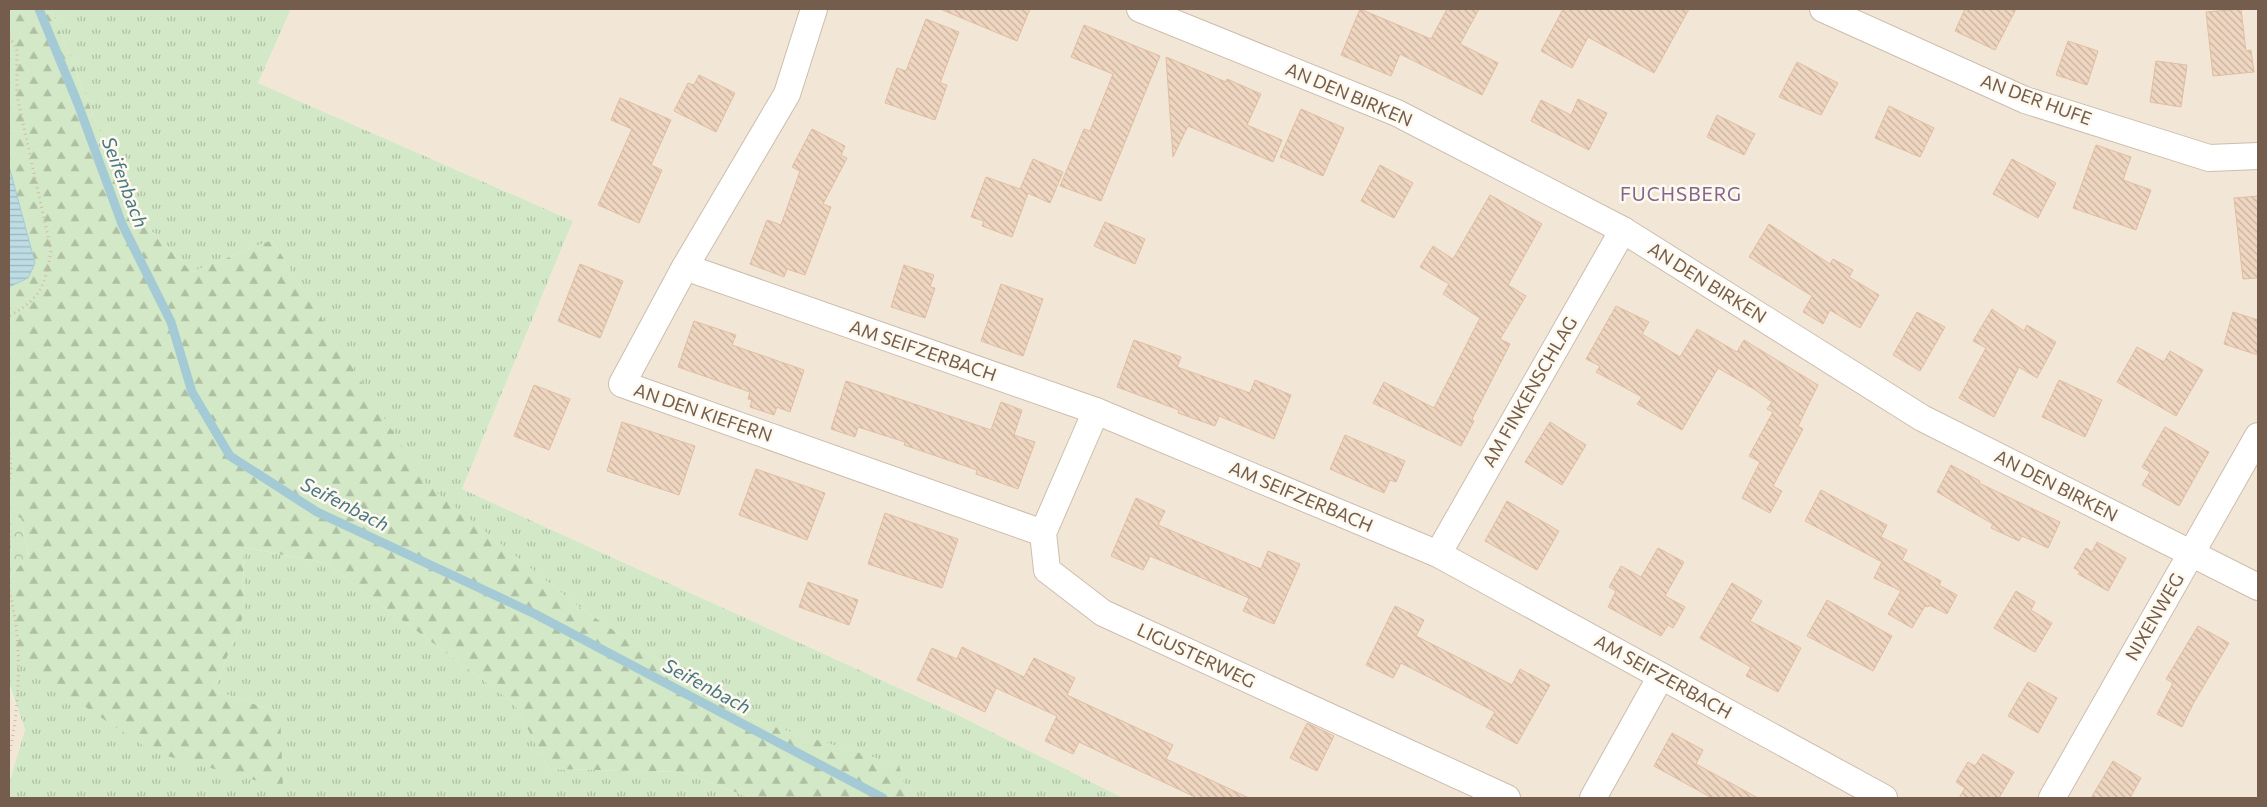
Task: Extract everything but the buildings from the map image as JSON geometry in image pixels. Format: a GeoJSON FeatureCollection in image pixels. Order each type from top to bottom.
{"type":"FeatureCollection","features":[{"type":"Feature","properties":{"kind":"street","name":"AN DEN KIEFERN"},"geometry":{"type":"LineString","coordinates":[[814,9],[787,94],[685,267],[622,384],[1043,533]]}},
{"type":"Feature","properties":{"kind":"street","name":"AN DEN BIRKEN"},"geometry":{"type":"LineString","coordinates":[[1140,9],[1397,113],[1623,230],[1922,418],[2258,588]]}},
{"type":"Feature","properties":{"kind":"street","name":"AN DER HUFE"},"geometry":{"type":"LineString","coordinates":[[1823,9],[2025,100],[2209,158],[2258,156]]}},
{"type":"Feature","properties":{"kind":"street","name":"AM FINKENSCHLAG"},"geometry":{"type":"LineString","coordinates":[[1438,554],[1623,230]]}},
{"type":"Feature","properties":{"kind":"street","name":"AM SEIFZERBACH"},"geometry":{"type":"LineString","coordinates":[[685,267],[1096,412],[1438,554],[1884,798]]}},
{"type":"Feature","properties":{"kind":"street"},"geometry":{"type":"LineString","coordinates":[[1043,533],[1096,412]]}},
{"type":"Feature","properties":{"kind":"street","name":"NIXENWEG"},"geometry":{"type":"LineString","coordinates":[[2052,798],[2258,436]]}},
{"type":"Feature","properties":{"kind":"street","name":"LIGUSTERWEG"},"geometry":{"type":"LineString","coordinates":[[1043,533],[1048,570],[1103,614],[1507,798]]}},
{"type":"Feature","properties":{"kind":"street"},"geometry":{"type":"LineString","coordinates":[[1594,798],[1661,676]]}},
{"type":"Feature","properties":{"kind":"path"},"geometry":{"type":"LineString","coordinates":[[9,37],[17,49],[17,96],[50,250],[47,274],[38,295],[22,309],[9,316]]}},
{"type":"Feature","properties":{"kind":"path"},"geometry":{"type":"LineString","coordinates":[[9,448],[11,467],[9,483]]}},
{"type":"Feature","properties":{"kind":"path"},"geometry":{"type":"LineString","coordinates":[[9,531],[9,548]]}},
{"type":"Feature","properties":{"kind":"path"},"geometry":{"type":"LineString","coordinates":[[9,591],[14,609],[19,684],[9,755]]}},
{"type":"Feature","properties":{"kind":"shaded area"},"geometry":{"type":"Polygon","coordinates":[[[291,9],[2258,9],[2258,798],[1123,798],[958,715],[462,489],[573,221],[258,83],[291,9]]]}},
{"type":"Feature","properties":{"kind":"shaded area"},"geometry":{"type":"Polygon","coordinates":[[[9,685],[25,730],[9,783],[9,685]]]}},
{"type":"Feature","properties":{"kind":"green space"},"geometry":{"type":"Polygon","coordinates":[[[9,9],[51,9],[131,210],[192,272],[272,240],[425,483],[579,607],[742,717],[899,765],[908,798],[751,798],[682,772],[549,769],[514,703],[325,563],[243,547],[244,614],[214,690],[280,713],[283,788],[153,752],[9,656],[9,578],[28,556],[21,518],[9,516],[9,287],[28,278],[35,263],[9,166],[9,9]]]}},
{"type":"Feature","properties":{"kind":"green space"},"geometry":{"type":"Polygon","coordinates":[[[51,9],[291,9],[258,83],[573,221],[462,489],[958,715],[1123,798],[908,798],[898,765],[742,717],[579,607],[424,483],[272,240],[192,272],[131,210],[51,9]]]}},
{"type":"Feature","properties":{"kind":"green space"},"geometry":{"type":"Polygon","coordinates":[[[9,516],[21,518],[28,556],[9,578],[9,516]]]}},
{"type":"Feature","properties":{"kind":"green space"},"geometry":{"type":"Polygon","coordinates":[[[243,547],[325,563],[514,703],[549,769],[682,772],[751,798],[9,798],[9,783],[25,730],[9,683],[9,656],[27,667],[280,713],[214,690],[244,614],[243,547]]]}},
{"type":"Feature","properties":{"kind":"water"},"geometry":{"type":"Polygon","coordinates":[[[9,166],[35,263],[28,278],[9,287],[9,166]]]}},
{"type":"Feature","properties":{"kind":"waterway","name":"Seifenbach"},"geometry":{"type":"LineString","coordinates":[[39,9],[78,104],[122,224],[171,322],[192,392],[230,456],[317,512],[535,614],[883,798]]}},
{"type":"Feature","properties":{"kind":"district","name":"FUCHSBERG"},"geometry":{"type":"Point","coordinates":[1681,194]}}]}
